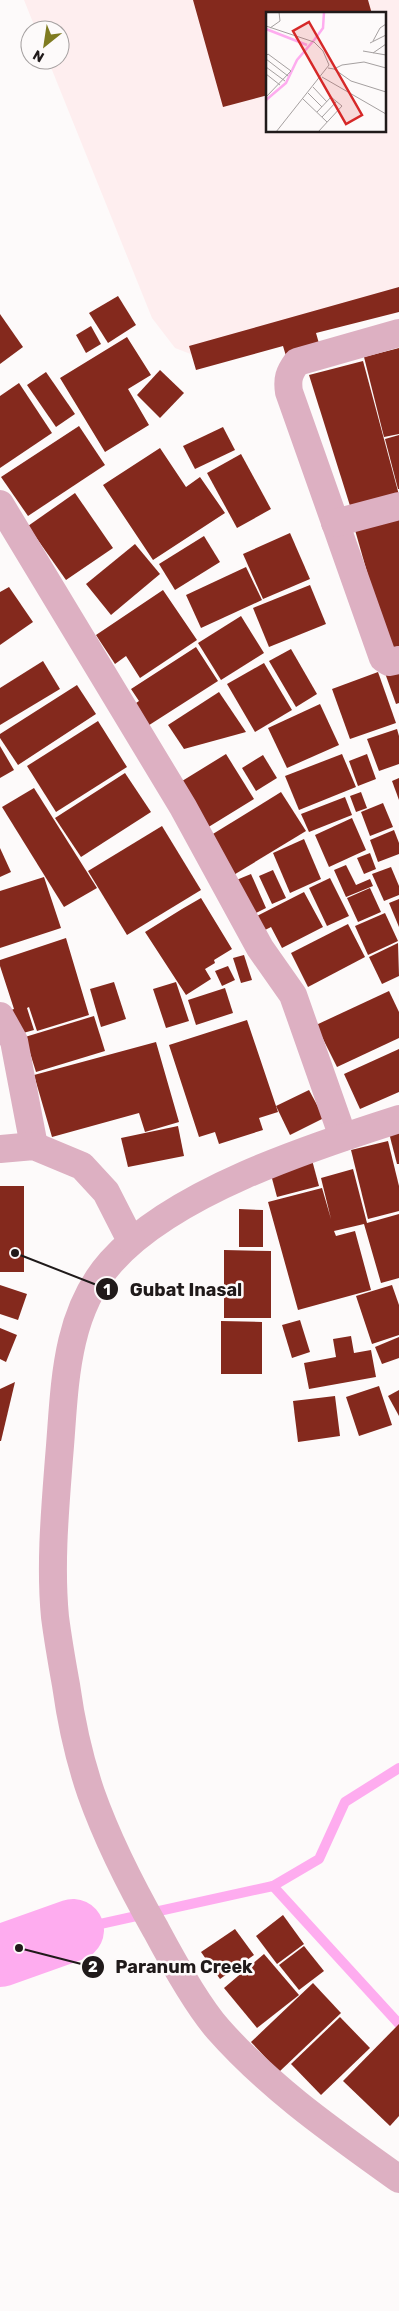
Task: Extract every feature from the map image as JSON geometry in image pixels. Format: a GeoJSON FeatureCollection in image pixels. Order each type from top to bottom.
{"type":"FeatureCollection","features":[{"type":"Feature","properties":{"kind":"street"},"geometry":{"type":"LineString","coordinates":[[399,333],[307,358],[297,362],[288,375],[289,392],[383,658],[389,662],[399,660]]}},
{"type":"Feature","properties":{"kind":"street"},"geometry":{"type":"LineString","coordinates":[[0,504],[17,529],[183,807],[260,948],[292,996],[343,1137]]}},
{"type":"Feature","properties":{"kind":"street"},"geometry":{"type":"LineString","coordinates":[[335,523],[399,506]]}},
{"type":"Feature","properties":{"kind":"street"},"geometry":{"type":"LineString","coordinates":[[0,1016],[14,1041],[34,1146]]}},
{"type":"Feature","properties":{"kind":"street"},"geometry":{"type":"LineString","coordinates":[[399,1120],[343,1137],[260,1169],[187,1203],[132,1241],[109,1263],[90,1292],[73,1332],[68,1362],[56,1493],[54,1563],[55,1614],[72,1722],[90,1791],[125,1875],[171,1957],[215,2026],[251,2064],[306,2113],[399,2179]]}},
{"type":"Feature","properties":{"kind":"street"},"geometry":{"type":"LineString","coordinates":[[0,1149],[34,1146],[82,1166],[106,1192],[132,1241]]}},
{"type":"Feature","properties":{"kind":"shaded area"},"geometry":{"type":"Polygon","coordinates":[[[24,0],[399,0],[399,301],[201,358],[175,348],[152,318],[52,70],[70,70],[70,20],[32,20],[24,0]]]}},
{"type":"Feature","properties":{"kind":"building"},"geometry":{"type":"Polygon","coordinates":[[[193,0],[368,0],[371,12],[266,12],[266,96],[223,107],[193,0]]]}},
{"type":"Feature","properties":{"kind":"building"},"geometry":{"type":"Polygon","coordinates":[[[399,287],[399,312],[316,333],[320,347],[286,356],[283,346],[196,370],[189,346],[399,287]]]}},
{"type":"Feature","properties":{"kind":"building"},"geometry":{"type":"Polygon","coordinates":[[[118,296],[136,325],[108,343],[89,313],[118,296]]]}},
{"type":"Feature","properties":{"kind":"building"},"geometry":{"type":"Polygon","coordinates":[[[0,314],[23,347],[0,364],[0,314]]]}},
{"type":"Feature","properties":{"kind":"building"},"geometry":{"type":"Polygon","coordinates":[[[91,326],[101,344],[86,353],[76,335],[91,326]]]}},
{"type":"Feature","properties":{"kind":"building"},"geometry":{"type":"Polygon","coordinates":[[[127,337],[151,375],[128,389],[149,425],[105,452],[60,378],[127,337]]]}},
{"type":"Feature","properties":{"kind":"building"},"geometry":{"type":"Polygon","coordinates":[[[399,348],[399,434],[384,437],[364,357],[399,348]]]}},
{"type":"Feature","properties":{"kind":"building"},"geometry":{"type":"Polygon","coordinates":[[[363,361],[399,495],[351,509],[309,375],[363,361]]]}},
{"type":"Feature","properties":{"kind":"building"},"geometry":{"type":"Polygon","coordinates":[[[160,370],[184,393],[160,418],[137,395],[160,370]]]}},
{"type":"Feature","properties":{"kind":"building"},"geometry":{"type":"Polygon","coordinates":[[[46,372],[75,414],[56,427],[27,385],[46,372]]]}},
{"type":"Feature","properties":{"kind":"building"},"geometry":{"type":"Polygon","coordinates":[[[19,383],[52,433],[0,468],[0,396],[19,383]]]}},
{"type":"Feature","properties":{"kind":"building"},"geometry":{"type":"Polygon","coordinates":[[[79,426],[105,465],[28,516],[1,477],[79,426]]]}},
{"type":"Feature","properties":{"kind":"building"},"geometry":{"type":"Polygon","coordinates":[[[223,427],[235,450],[195,469],[183,446],[223,427]]]}},
{"type":"Feature","properties":{"kind":"building"},"geometry":{"type":"Polygon","coordinates":[[[399,435],[399,489],[398,489],[385,439],[399,435]]]}},
{"type":"Feature","properties":{"kind":"building"},"geometry":{"type":"Polygon","coordinates":[[[160,448],[186,487],[200,477],[225,513],[153,560],[103,485],[160,448]]]}},
{"type":"Feature","properties":{"kind":"building"},"geometry":{"type":"Polygon","coordinates":[[[241,454],[271,509],[237,528],[207,473],[241,454]]]}},
{"type":"Feature","properties":{"kind":"building"},"geometry":{"type":"Polygon","coordinates":[[[75,493],[113,548],[66,580],[28,526],[75,493]]]}},
{"type":"Feature","properties":{"kind":"building"},"geometry":{"type":"Polygon","coordinates":[[[399,511],[399,646],[389,649],[353,523],[399,511]]]}},
{"type":"Feature","properties":{"kind":"building"},"geometry":{"type":"Polygon","coordinates":[[[290,533],[310,579],[263,599],[243,554],[290,533]]]}},
{"type":"Feature","properties":{"kind":"building"},"geometry":{"type":"Polygon","coordinates":[[[204,536],[220,562],[175,590],[159,564],[204,536]]]}},
{"type":"Feature","properties":{"kind":"building"},"geometry":{"type":"Polygon","coordinates":[[[135,544],[160,574],[111,615],[86,584],[135,544]]]}},
{"type":"Feature","properties":{"kind":"building"},"geometry":{"type":"Polygon","coordinates":[[[246,567],[262,600],[201,628],[186,595],[246,567]]]}},
{"type":"Feature","properties":{"kind":"building"},"geometry":{"type":"Polygon","coordinates":[[[310,585],[326,624],[269,647],[253,608],[310,585]]]}},
{"type":"Feature","properties":{"kind":"building"},"geometry":{"type":"Polygon","coordinates":[[[9,587],[33,622],[0,645],[0,592],[9,587]]]}},
{"type":"Feature","properties":{"kind":"building"},"geometry":{"type":"Polygon","coordinates":[[[163,590],[197,640],[140,678],[126,656],[115,664],[96,635],[163,590]]]}},
{"type":"Feature","properties":{"kind":"building"},"geometry":{"type":"Polygon","coordinates":[[[241,616],[264,653],[221,680],[198,643],[241,616]]]}},
{"type":"Feature","properties":{"kind":"building"},"geometry":{"type":"Polygon","coordinates":[[[196,647],[218,681],[143,729],[130,707],[139,701],[131,689],[196,647]]]}},
{"type":"Feature","properties":{"kind":"building"},"geometry":{"type":"Polygon","coordinates":[[[291,649],[317,694],[296,707],[269,661],[291,649]]]}},
{"type":"Feature","properties":{"kind":"building"},"geometry":{"type":"Polygon","coordinates":[[[43,661],[60,689],[0,725],[0,688],[43,661]]]}},
{"type":"Feature","properties":{"kind":"building"},"geometry":{"type":"Polygon","coordinates":[[[264,663],[292,710],[255,732],[227,684],[264,663]]]}},
{"type":"Feature","properties":{"kind":"building"},"geometry":{"type":"Polygon","coordinates":[[[399,668],[399,703],[396,704],[385,673],[399,668]]]}},
{"type":"Feature","properties":{"kind":"building"},"geometry":{"type":"Polygon","coordinates":[[[378,672],[396,723],[350,739],[332,689],[378,672]]]}},
{"type":"Feature","properties":{"kind":"building"},"geometry":{"type":"Polygon","coordinates":[[[77,685],[96,714],[18,765],[0,738],[0,734],[77,685]]]}},
{"type":"Feature","properties":{"kind":"building"},"geometry":{"type":"Polygon","coordinates":[[[219,692],[246,732],[184,749],[168,725],[219,692]]]}},
{"type":"Feature","properties":{"kind":"building"},"geometry":{"type":"Polygon","coordinates":[[[320,704],[339,745],[287,768],[268,728],[320,704]]]}},
{"type":"Feature","properties":{"kind":"building"},"geometry":{"type":"Polygon","coordinates":[[[98,721],[127,767],[56,812],[27,766],[98,721]]]}},
{"type":"Feature","properties":{"kind":"building"},"geometry":{"type":"Polygon","coordinates":[[[397,729],[399,736],[399,764],[379,771],[367,739],[397,729]]]}},
{"type":"Feature","properties":{"kind":"building"},"geometry":{"type":"Polygon","coordinates":[[[0,746],[14,770],[0,778],[0,746]]]}},
{"type":"Feature","properties":{"kind":"building"},"geometry":{"type":"Polygon","coordinates":[[[226,754],[254,799],[202,831],[174,786],[226,754]]]}},
{"type":"Feature","properties":{"kind":"building"},"geometry":{"type":"Polygon","coordinates":[[[342,754],[356,787],[299,810],[285,776],[342,754]]]}},
{"type":"Feature","properties":{"kind":"building"},"geometry":{"type":"Polygon","coordinates":[[[367,754],[376,779],[358,786],[349,761],[367,754]]]}},
{"type":"Feature","properties":{"kind":"building"},"geometry":{"type":"Polygon","coordinates":[[[263,755],[277,778],[256,791],[242,768],[263,755]]]}},
{"type":"Feature","properties":{"kind":"building"},"geometry":{"type":"Polygon","coordinates":[[[125,773],[151,812],[81,857],[55,818],[125,773]]]}},
{"type":"Feature","properties":{"kind":"building"},"geometry":{"type":"Polygon","coordinates":[[[399,778],[399,800],[392,781],[399,778]]]}},
{"type":"Feature","properties":{"kind":"building"},"geometry":{"type":"Polygon","coordinates":[[[34,788],[97,888],[64,907],[2,807],[34,788]]]}},
{"type":"Feature","properties":{"kind":"building"},"geometry":{"type":"Polygon","coordinates":[[[281,792],[306,831],[232,876],[208,837],[281,792]]]}},
{"type":"Feature","properties":{"kind":"building"},"geometry":{"type":"Polygon","coordinates":[[[361,792],[367,808],[356,812],[350,796],[361,792]]]}},
{"type":"Feature","properties":{"kind":"building"},"geometry":{"type":"Polygon","coordinates":[[[345,797],[352,815],[309,832],[301,814],[345,797]]]}},
{"type":"Feature","properties":{"kind":"building"},"geometry":{"type":"Polygon","coordinates":[[[383,803],[393,827],[370,836],[361,812],[383,803]]]}},
{"type":"Feature","properties":{"kind":"building"},"geometry":{"type":"Polygon","coordinates":[[[352,818],[366,850],[329,867],[315,835],[352,818]]]}},
{"type":"Feature","properties":{"kind":"building"},"geometry":{"type":"Polygon","coordinates":[[[162,826],[201,890],[127,935],[88,871],[162,826]]]}},
{"type":"Feature","properties":{"kind":"building"},"geometry":{"type":"Polygon","coordinates":[[[394,830],[399,843],[399,854],[378,862],[370,840],[394,830]]]}},
{"type":"Feature","properties":{"kind":"building"},"geometry":{"type":"Polygon","coordinates":[[[304,839],[321,879],[290,893],[273,853],[304,839]]]}},
{"type":"Feature","properties":{"kind":"building"},"geometry":{"type":"Polygon","coordinates":[[[0,848],[11,872],[0,877],[0,848]]]}},
{"type":"Feature","properties":{"kind":"building"},"geometry":{"type":"Polygon","coordinates":[[[370,853],[376,869],[364,874],[357,858],[370,853]]]}},
{"type":"Feature","properties":{"kind":"building"},"geometry":{"type":"Polygon","coordinates":[[[346,865],[356,885],[370,879],[373,886],[346,897],[334,870],[346,865]]]}},
{"type":"Feature","properties":{"kind":"building"},"geometry":{"type":"Polygon","coordinates":[[[391,867],[399,886],[399,895],[384,901],[372,874],[391,867]]]}},
{"type":"Feature","properties":{"kind":"building"},"geometry":{"type":"Polygon","coordinates":[[[273,870],[286,898],[272,904],[259,876],[273,870]]]}},
{"type":"Feature","properties":{"kind":"building"},"geometry":{"type":"Polygon","coordinates":[[[251,874],[266,908],[250,916],[234,881],[251,874]]]}},
{"type":"Feature","properties":{"kind":"building"},"geometry":{"type":"Polygon","coordinates":[[[44,877],[61,928],[0,948],[0,891],[44,877]]]}},
{"type":"Feature","properties":{"kind":"building"},"geometry":{"type":"Polygon","coordinates":[[[330,878],[349,916],[327,926],[309,888],[330,878]]]}},
{"type":"Feature","properties":{"kind":"building"},"geometry":{"type":"Polygon","coordinates":[[[370,888],[381,912],[358,922],[347,898],[370,888]]]}},
{"type":"Feature","properties":{"kind":"building"},"geometry":{"type":"Polygon","coordinates":[[[304,892],[323,927],[282,948],[271,927],[257,934],[249,920],[304,892]]]}},
{"type":"Feature","properties":{"kind":"building"},"geometry":{"type":"Polygon","coordinates":[[[201,898],[232,949],[214,960],[215,963],[205,969],[211,979],[186,995],[145,932],[201,898]]]}},
{"type":"Feature","properties":{"kind":"building"},"geometry":{"type":"Polygon","coordinates":[[[399,899],[399,927],[389,903],[399,899]]]}},
{"type":"Feature","properties":{"kind":"building"},"geometry":{"type":"Polygon","coordinates":[[[385,913],[398,941],[368,955],[355,926],[385,913]]]}},
{"type":"Feature","properties":{"kind":"building"},"geometry":{"type":"Polygon","coordinates":[[[348,924],[365,957],[308,987],[291,953],[348,924]]]}},
{"type":"Feature","properties":{"kind":"building"},"geometry":{"type":"Polygon","coordinates":[[[66,938],[89,1015],[37,1031],[29,1007],[27,1008],[34,1030],[16,1035],[8,1011],[14,1009],[0,966],[0,960],[66,938]]]}},
{"type":"Feature","properties":{"kind":"building"},"geometry":{"type":"Polygon","coordinates":[[[398,943],[399,976],[382,984],[369,957],[398,943]]]}},
{"type":"Feature","properties":{"kind":"building"},"geometry":{"type":"Polygon","coordinates":[[[244,955],[252,980],[241,983],[233,958],[244,955]]]}},
{"type":"Feature","properties":{"kind":"building"},"geometry":{"type":"Polygon","coordinates":[[[228,966],[235,980],[222,986],[215,971],[228,966]]]}},
{"type":"Feature","properties":{"kind":"building"},"geometry":{"type":"Polygon","coordinates":[[[114,982],[126,1019],[101,1027],[90,989],[114,982]]]}},
{"type":"Feature","properties":{"kind":"building"},"geometry":{"type":"Polygon","coordinates":[[[176,982],[189,1021],[166,1028],[153,989],[176,982]]]}},
{"type":"Feature","properties":{"kind":"building"},"geometry":{"type":"Polygon","coordinates":[[[225,988],[233,1013],[196,1025],[188,1000],[225,988]]]}},
{"type":"Feature","properties":{"kind":"building"},"geometry":{"type":"Polygon","coordinates":[[[389,991],[399,1012],[399,1038],[337,1067],[316,1025],[389,991]]]}},
{"type":"Feature","properties":{"kind":"building"},"geometry":{"type":"Polygon","coordinates":[[[94,1016],[105,1051],[36,1072],[25,1037],[94,1016]]]}},
{"type":"Feature","properties":{"kind":"building"},"geometry":{"type":"Polygon","coordinates":[[[247,1020],[278,1112],[259,1118],[263,1130],[219,1144],[215,1132],[199,1137],[169,1045],[247,1020]]]}},
{"type":"Feature","properties":{"kind":"building"},"geometry":{"type":"Polygon","coordinates":[[[156,1042],[179,1122],[145,1132],[139,1113],[52,1137],[34,1075],[156,1042]]]}},
{"type":"Feature","properties":{"kind":"building"},"geometry":{"type":"Polygon","coordinates":[[[399,1049],[399,1092],[360,1109],[344,1074],[399,1049]]]}},
{"type":"Feature","properties":{"kind":"building"},"geometry":{"type":"Polygon","coordinates":[[[309,1090],[324,1118],[290,1135],[276,1106],[309,1090]]]}},
{"type":"Feature","properties":{"kind":"building"},"geometry":{"type":"Polygon","coordinates":[[[178,1126],[184,1156],[128,1167],[121,1138],[178,1126]]]}},
{"type":"Feature","properties":{"kind":"building"},"geometry":{"type":"Polygon","coordinates":[[[399,1131],[399,1164],[397,1164],[389,1133],[399,1131]]]}},
{"type":"Feature","properties":{"kind":"building"},"geometry":{"type":"Polygon","coordinates":[[[388,1141],[399,1186],[399,1211],[368,1219],[351,1150],[388,1141]]]}},
{"type":"Feature","properties":{"kind":"building"},"geometry":{"type":"Polygon","coordinates":[[[312,1160],[319,1186],[277,1197],[270,1171],[312,1160]]]}},
{"type":"Feature","properties":{"kind":"building"},"geometry":{"type":"Polygon","coordinates":[[[353,1169],[367,1223],[399,1214],[399,1278],[381,1283],[364,1224],[334,1231],[336,1236],[355,1231],[371,1290],[298,1310],[268,1202],[322,1188],[331,1219],[321,1178],[353,1169]]]}},
{"type":"Feature","properties":{"kind":"building"},"geometry":{"type":"Polygon","coordinates":[[[0,1186],[24,1186],[24,1272],[0,1272],[0,1186]]]}},
{"type":"Feature","properties":{"kind":"building"},"geometry":{"type":"Polygon","coordinates":[[[239,1209],[263,1210],[263,1247],[239,1247],[239,1209]]]}},
{"type":"Feature","properties":{"kind":"building"},"geometry":{"type":"Polygon","coordinates":[[[224,1250],[271,1251],[271,1318],[224,1318],[224,1250]]]}},
{"type":"Feature","properties":{"kind":"building"},"geometry":{"type":"Polygon","coordinates":[[[0,1285],[27,1294],[18,1320],[0,1314],[0,1285]]]}},
{"type":"Feature","properties":{"kind":"building"},"geometry":{"type":"Polygon","coordinates":[[[392,1285],[399,1305],[399,1335],[372,1344],[356,1296],[392,1285]]]}},
{"type":"Feature","properties":{"kind":"building"},"geometry":{"type":"Polygon","coordinates":[[[300,1320],[310,1352],[292,1358],[282,1325],[300,1320]]]}},
{"type":"Feature","properties":{"kind":"building"},"geometry":{"type":"Polygon","coordinates":[[[221,1321],[262,1322],[262,1374],[221,1374],[221,1321]]]}},
{"type":"Feature","properties":{"kind":"building"},"geometry":{"type":"Polygon","coordinates":[[[0,1328],[17,1335],[6,1362],[0,1359],[0,1328]]]}},
{"type":"Feature","properties":{"kind":"building"},"geometry":{"type":"Polygon","coordinates":[[[351,1336],[354,1353],[371,1350],[376,1377],[309,1389],[304,1363],[336,1357],[333,1339],[351,1336]]]}},
{"type":"Feature","properties":{"kind":"building"},"geometry":{"type":"Polygon","coordinates":[[[399,1337],[399,1358],[382,1364],[375,1347],[399,1337]]]}},
{"type":"Feature","properties":{"kind":"building"},"geometry":{"type":"Polygon","coordinates":[[[15,1382],[1,1441],[0,1441],[0,1389],[15,1382]]]}},
{"type":"Feature","properties":{"kind":"building"},"geometry":{"type":"Polygon","coordinates":[[[379,1386],[392,1425],[359,1436],[346,1397],[379,1386]]]}},
{"type":"Feature","properties":{"kind":"building"},"geometry":{"type":"Polygon","coordinates":[[[399,1390],[399,1416],[388,1396],[399,1390]]]}},
{"type":"Feature","properties":{"kind":"building"},"geometry":{"type":"Polygon","coordinates":[[[335,1396],[340,1436],[298,1442],[293,1401],[335,1396]]]}},
{"type":"Feature","properties":{"kind":"building"},"geometry":{"type":"Polygon","coordinates":[[[283,1915],[304,1944],[277,1964],[256,1936],[283,1915]]]}},
{"type":"Feature","properties":{"kind":"building"},"geometry":{"type":"Polygon","coordinates":[[[235,1929],[254,1955],[220,1979],[201,1952],[235,1929]]]}},
{"type":"Feature","properties":{"kind":"building"},"geometry":{"type":"Polygon","coordinates":[[[304,1946],[324,1971],[299,1990],[279,1965],[304,1946]]]}},
{"type":"Feature","properties":{"kind":"building"},"geometry":{"type":"Polygon","coordinates":[[[264,1954],[299,1995],[257,2028],[224,1988],[264,1954]]]}},
{"type":"Feature","properties":{"kind":"building"},"geometry":{"type":"Polygon","coordinates":[[[313,1983],[341,2013],[279,2072],[251,2042],[313,1983]]]}},
{"type":"Feature","properties":{"kind":"building"},"geometry":{"type":"Polygon","coordinates":[[[340,2017],[370,2048],[321,2095],[291,2064],[340,2017]]]}},
{"type":"Feature","properties":{"kind":"building"},"geometry":{"type":"Polygon","coordinates":[[[399,2024],[399,2116],[390,2126],[343,2081],[399,2024]]]}},
{"type":"Feature","properties":{"kind":"waterway"},"geometry":{"type":"LineString","coordinates":[[73,1930],[273,1886],[319,1859],[345,1802],[399,1768]]}},
{"type":"Feature","properties":{"kind":"waterway"},"geometry":{"type":"LineString","coordinates":[[273,1886],[399,2024]]}},
{"type":"Feature","properties":{"kind":"waterway"},"geometry":{"type":"LineString","coordinates":[[0,1956],[73,1930]]}},
{"type":"Feature","properties":{"kind":"place","name":"Gubat Inasal"},"geometry":{"type":"Point","coordinates":[15,1253]}},
{"type":"Feature","properties":{"kind":"place","name":"Paranum Creek"},"geometry":{"type":"Point","coordinates":[19,1948]}}]}
